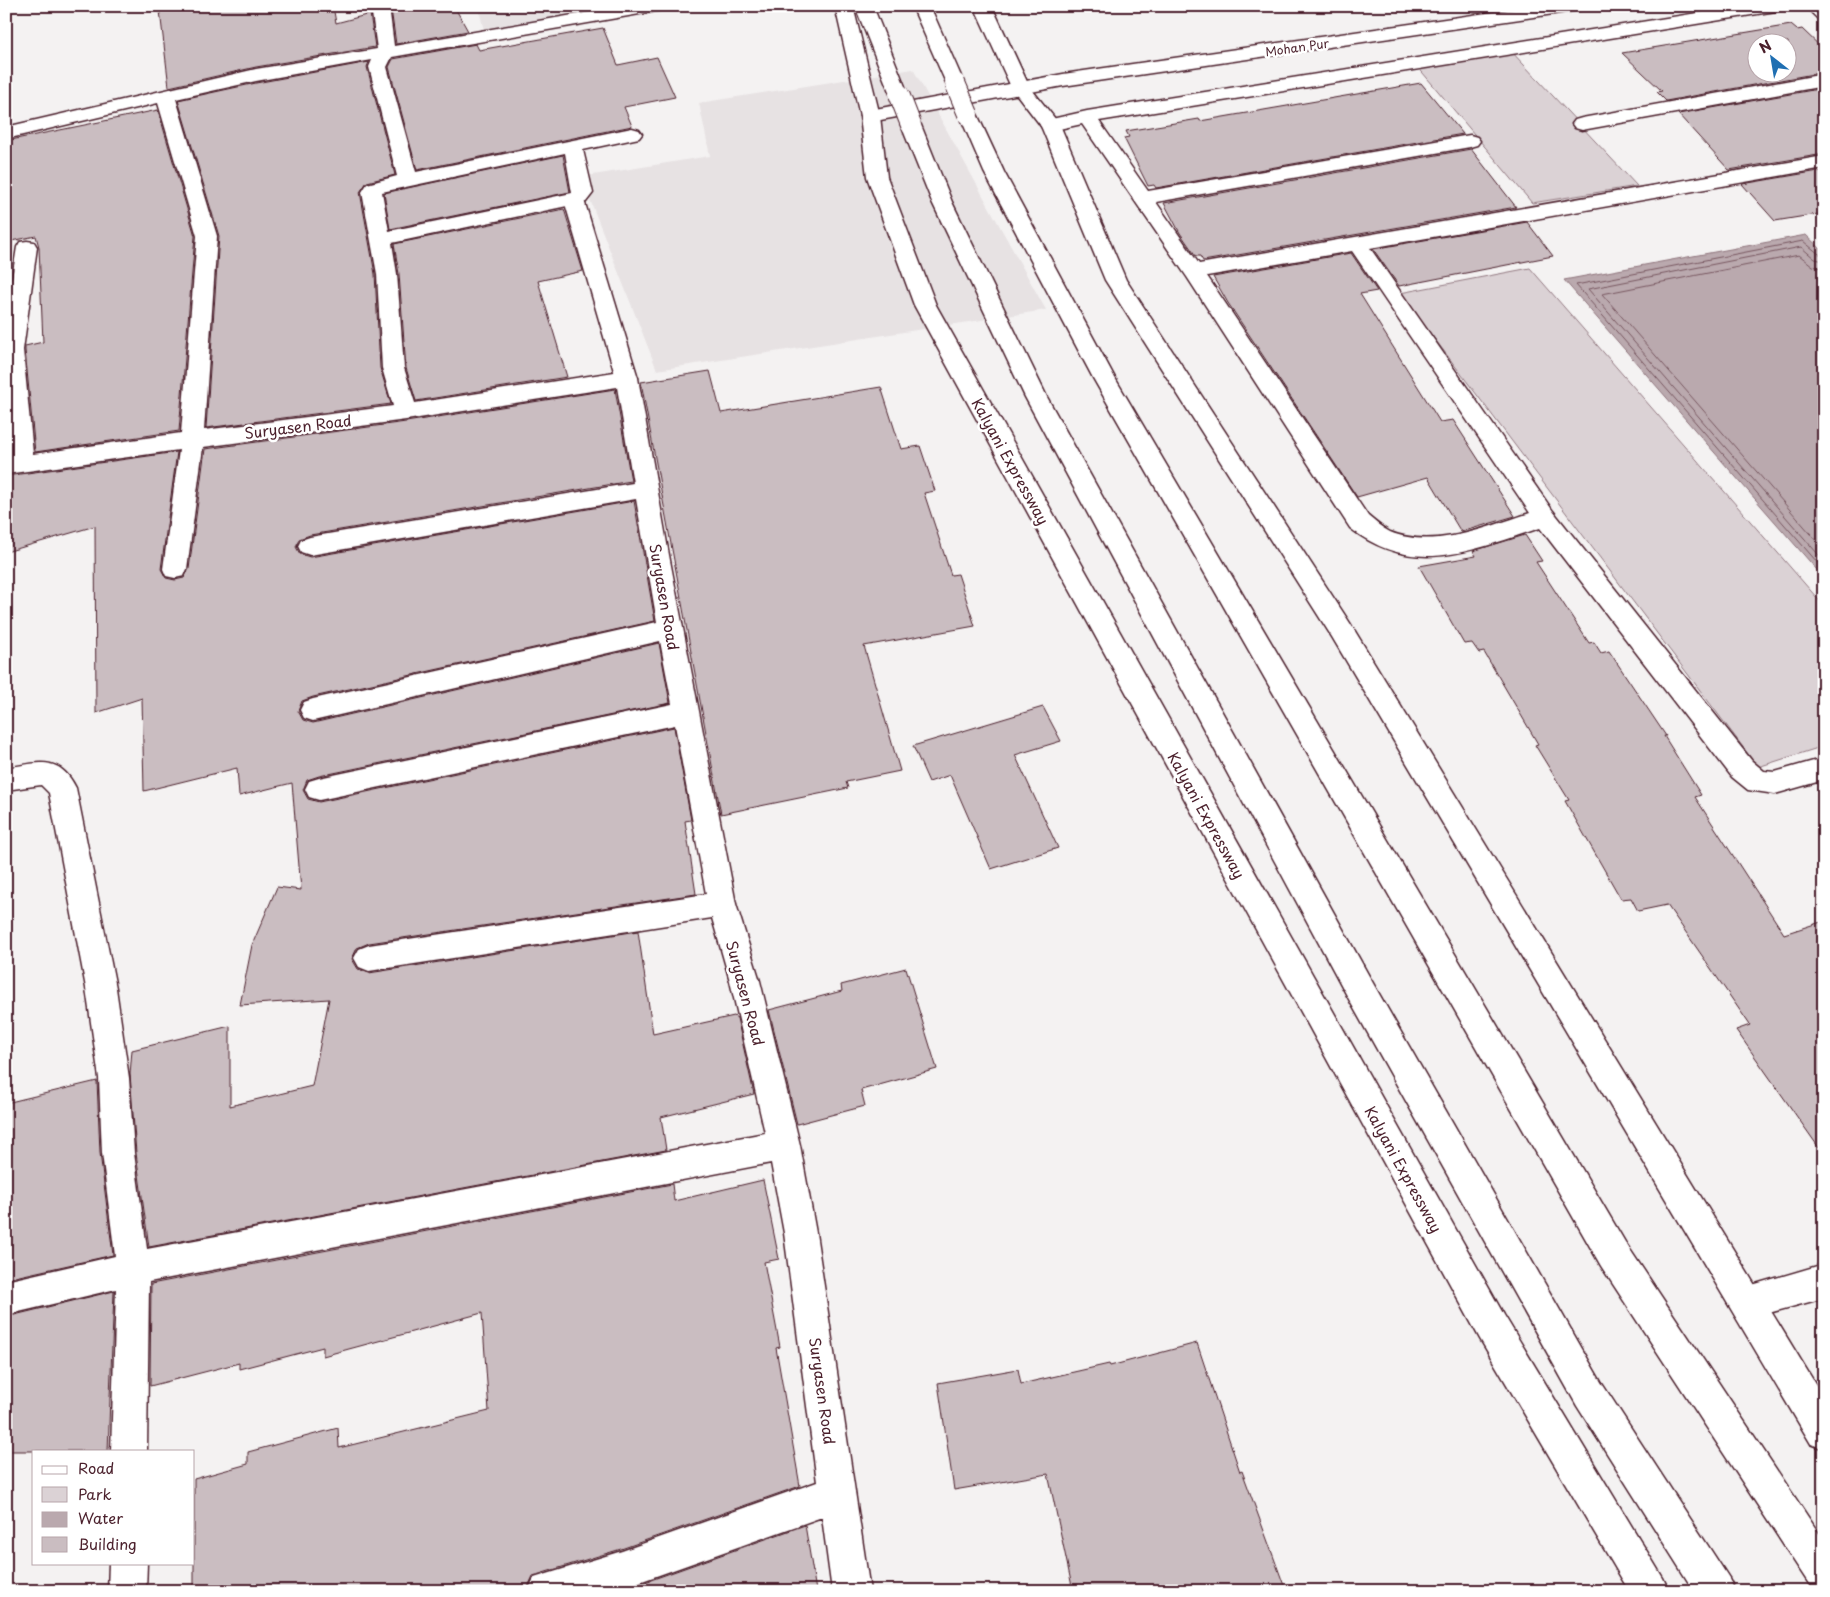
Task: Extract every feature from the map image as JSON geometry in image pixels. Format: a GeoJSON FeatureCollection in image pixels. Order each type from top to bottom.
{"type":"FeatureCollection","features":[{"type":"Feature","properties":{"kind":"main road"},"geometry":{"type":"LineString","coordinates":[[380,6],[386,51],[378,67],[408,180]]}},
{"type":"Feature","properties":{"kind":"main road"},"geometry":{"type":"LineString","coordinates":[[6,132],[256,75],[386,51],[576,22],[657,6]]}},
{"type":"Feature","properties":{"kind":"main road","name":"Kalyani Expressway"},"geometry":{"type":"LineString","coordinates":[[844,6],[870,116],[877,178],[925,305],[1492,1328],[1650,1591]]}},
{"type":"Feature","properties":{"kind":"main road"},"geometry":{"type":"LineString","coordinates":[[864,6],[942,202],[1036,397],[1363,994],[1589,1394],[1716,1591]]}},
{"type":"Feature","properties":{"kind":"main road"},"geometry":{"type":"LineString","coordinates":[[921,6],[994,172],[1104,378],[1613,1254],[1824,1574]]}},
{"type":"Feature","properties":{"kind":"main road"},"geometry":{"type":"LineString","coordinates":[[983,6],[1020,88],[1050,125],[1116,280],[1342,630],[1824,1431]]}},
{"type":"Feature","properties":{"kind":"main road","name":"Mohan Pur"},"geometry":{"type":"LineString","coordinates":[[870,116],[1020,88],[1541,9],[1574,6]]}},
{"type":"Feature","properties":{"kind":"main road"},"geometry":{"type":"LineString","coordinates":[[1050,125],[1087,117],[1776,6]]}},
{"type":"Feature","properties":{"kind":"main road"},"geometry":{"type":"LineString","coordinates":[[1814,6],[1824,15]]}},
{"type":"Feature","properties":{"kind":"main road"},"geometry":{"type":"LineString","coordinates":[[1582,124],[1824,80]]}},
{"type":"Feature","properties":{"kind":"main road"},"geometry":{"type":"LineString","coordinates":[[166,97],[208,236],[192,440],[175,569]]}},
{"type":"Feature","properties":{"kind":"main road"},"geometry":{"type":"LineString","coordinates":[[1087,117],[1194,272],[1358,522],[1370,534],[1386,543],[1411,547],[1436,547],[1470,540],[1545,517]]}},
{"type":"Feature","properties":{"kind":"main road"},"geometry":{"type":"LineString","coordinates":[[406,412],[393,368],[387,274],[372,192],[381,185],[632,134]]}},
{"type":"Feature","properties":{"kind":"main road"},"geometry":{"type":"LineString","coordinates":[[1142,198],[1470,141]]}},
{"type":"Feature","properties":{"kind":"main road"},"geometry":{"type":"LineString","coordinates":[[380,239],[574,200],[582,196],[583,193],[573,146]]}},
{"type":"Feature","properties":{"kind":"main road"},"geometry":{"type":"LineString","coordinates":[[1194,272],[1358,245],[1824,162]]}},
{"type":"Feature","properties":{"kind":"main road"},"geometry":{"type":"LineString","coordinates":[[574,200],[628,378]]}},
{"type":"Feature","properties":{"kind":"main road"},"geometry":{"type":"LineString","coordinates":[[1358,245],[1545,517],[1742,769],[1758,782],[1775,783],[1824,769]]}},
{"type":"Feature","properties":{"kind":"main road"},"geometry":{"type":"LineString","coordinates":[[14,464],[12,350],[27,247]]}},
{"type":"Feature","properties":{"kind":"main road","name":"Suryasen Road"},"geometry":{"type":"LineString","coordinates":[[14,464],[406,412],[628,378],[671,629],[722,904],[745,981],[784,1145],[800,1233],[851,1591]]}},
{"type":"Feature","properties":{"kind":"main road"},"geometry":{"type":"LineString","coordinates":[[310,546],[646,489]]}},
{"type":"Feature","properties":{"kind":"main road"},"geometry":{"type":"LineString","coordinates":[[313,710],[671,629]]}},
{"type":"Feature","properties":{"kind":"main road"},"geometry":{"type":"LineString","coordinates":[[319,789],[686,712]]}},
{"type":"Feature","properties":{"kind":"main road"},"geometry":{"type":"LineString","coordinates":[[6,779],[47,773],[62,788],[101,988],[114,1078],[118,1153],[133,1268],[129,1450]]}},
{"type":"Feature","properties":{"kind":"main road"},"geometry":{"type":"LineString","coordinates":[[369,958],[722,904]]}},
{"type":"Feature","properties":{"kind":"main road"},"geometry":{"type":"LineString","coordinates":[[6,1298],[133,1268],[784,1145]]}},
{"type":"Feature","properties":{"kind":"main road"},"geometry":{"type":"LineString","coordinates":[[1748,1302],[1824,1281]]}},
{"type":"Feature","properties":{"kind":"main road"},"geometry":{"type":"LineString","coordinates":[[547,1591],[622,1570],[838,1493]]}},
{"type":"Feature","properties":{"kind":"main road"},"geometry":{"type":"LineString","coordinates":[[127,1591],[128,1564]]}},
{"type":"Feature","properties":{"kind":"shaded area"},"geometry":{"type":"Polygon","coordinates":[[[478,6],[618,6],[484,30],[478,6]]]}},
{"type":"Feature","properties":{"kind":"shaded area"},"geometry":{"type":"Polygon","coordinates":[[[913,69],[1046,310],[657,370],[581,177],[710,156],[699,103],[913,69]]]}},
{"type":"Feature","properties":{"kind":"green space"},"geometry":{"type":"Polygon","coordinates":[[[1510,50],[1637,186],[1532,203],[1417,66],[1510,50]]]}},
{"type":"Feature","properties":{"kind":"green space"},"geometry":{"type":"Polygon","coordinates":[[[1530,268],[1824,606],[1824,746],[1758,767],[1400,293],[1530,268]]]}},
{"type":"Feature","properties":{"kind":"water"},"geometry":{"type":"Polygon","coordinates":[[[1806,235],[1824,252],[1824,578],[1564,280],[1806,235]]]}},
{"type":"Feature","properties":{"kind":"building"},"geometry":{"type":"Polygon","coordinates":[[[186,6],[333,6],[336,23],[370,14],[375,47],[256,67],[169,87],[160,11],[186,6]]]}},
{"type":"Feature","properties":{"kind":"building"},"geometry":{"type":"Polygon","coordinates":[[[405,6],[454,6],[468,31],[396,44],[391,9],[405,6]]]}},
{"type":"Feature","properties":{"kind":"building"},"geometry":{"type":"Polygon","coordinates":[[[1791,25],[1797,30],[1802,29],[1824,50],[1824,72],[1798,77],[1798,32],[1749,32],[1791,25]]]}},
{"type":"Feature","properties":{"kind":"building"},"geometry":{"type":"Polygon","coordinates":[[[603,28],[618,65],[657,57],[675,97],[624,107],[632,126],[417,170],[389,67],[393,59],[476,44],[479,50],[603,28]]]}},
{"type":"Feature","properties":{"kind":"building"},"geometry":{"type":"Polygon","coordinates":[[[1748,32],[1748,82],[1770,82],[1666,101],[1657,92],[1662,91],[1622,53],[1748,32]]]}},
{"type":"Feature","properties":{"kind":"building"},"geometry":{"type":"Polygon","coordinates":[[[369,62],[367,67],[395,175],[367,182],[360,192],[375,274],[380,368],[391,404],[206,428],[219,236],[178,100],[369,62]]]}},
{"type":"Feature","properties":{"kind":"building"},"geometry":{"type":"Polygon","coordinates":[[[1421,83],[1463,134],[1156,188],[1154,185],[1148,186],[1124,138],[1129,137],[1126,131],[1199,119],[1200,121],[1421,83]]]}},
{"type":"Feature","properties":{"kind":"building"},"geometry":{"type":"Polygon","coordinates":[[[1824,88],[1824,154],[1729,170],[1678,114],[1824,88]]]}},
{"type":"Feature","properties":{"kind":"building"},"geometry":{"type":"Polygon","coordinates":[[[158,110],[195,236],[179,431],[35,452],[25,346],[43,342],[39,247],[36,236],[6,242],[6,141],[158,110]]]}},
{"type":"Feature","properties":{"kind":"building"},"geometry":{"type":"Polygon","coordinates":[[[1471,149],[1516,207],[1203,261],[1200,256],[1196,256],[1180,233],[1164,203],[1471,149]]]}},
{"type":"Feature","properties":{"kind":"building"},"geometry":{"type":"Polygon","coordinates":[[[563,155],[570,192],[390,229],[384,193],[563,155]]]}},
{"type":"Feature","properties":{"kind":"building"},"geometry":{"type":"Polygon","coordinates":[[[1819,171],[1824,175],[1824,213],[1775,221],[1742,184],[1819,171]]]}},
{"type":"Feature","properties":{"kind":"building"},"geometry":{"type":"Polygon","coordinates":[[[564,209],[583,271],[538,281],[567,377],[416,401],[406,368],[399,274],[394,244],[564,209]]]}},
{"type":"Feature","properties":{"kind":"building"},"geometry":{"type":"Polygon","coordinates":[[[1527,222],[1553,256],[1399,286],[1373,249],[1527,222]]]}},
{"type":"Feature","properties":{"kind":"building"},"geometry":{"type":"Polygon","coordinates":[[[1351,253],[1377,291],[1360,294],[1440,422],[1453,420],[1515,516],[1461,532],[1428,477],[1357,497],[1228,303],[1213,277],[1351,253]]]}},
{"type":"Feature","properties":{"kind":"building"},"geometry":{"type":"Polygon","coordinates":[[[710,371],[721,413],[881,387],[901,449],[920,446],[935,491],[924,493],[951,575],[958,574],[975,626],[864,646],[900,771],[846,782],[848,788],[721,814],[641,382],[710,371]]]}},
{"type":"Feature","properties":{"kind":"building"},"geometry":{"type":"Polygon","coordinates":[[[615,389],[631,481],[310,535],[299,539],[296,547],[300,554],[310,557],[634,501],[655,621],[313,697],[302,701],[298,711],[303,720],[313,723],[659,643],[670,703],[319,776],[307,780],[303,790],[308,799],[319,802],[674,727],[691,820],[685,821],[696,894],[369,943],[357,948],[352,959],[358,969],[369,973],[638,931],[653,1034],[734,1016],[737,1018],[754,1094],[661,1117],[666,1150],[149,1247],[136,1153],[130,1074],[132,1050],[230,1026],[230,1106],[312,1086],[329,999],[240,1005],[252,945],[277,887],[301,890],[292,783],[239,796],[237,768],[144,791],[142,698],[96,713],[95,526],[6,552],[6,476],[177,452],[161,569],[166,578],[175,580],[184,578],[189,569],[205,449],[406,422],[615,389]]]}},
{"type":"Feature","properties":{"kind":"building"},"geometry":{"type":"Polygon","coordinates":[[[1525,535],[1542,561],[1536,562],[1589,643],[1594,642],[1601,653],[1609,651],[1666,736],[1664,736],[1701,795],[1695,797],[1784,934],[1824,921],[1824,1155],[1736,1030],[1750,1025],[1667,905],[1638,911],[1631,898],[1621,899],[1565,801],[1569,800],[1535,745],[1538,744],[1484,652],[1479,653],[1472,643],[1464,644],[1419,566],[1476,556],[1473,551],[1525,535]]]}},
{"type":"Feature","properties":{"kind":"building"},"geometry":{"type":"Polygon","coordinates":[[[1043,707],[1061,741],[1015,755],[1058,848],[991,869],[950,775],[929,782],[913,746],[1043,707]]]}},
{"type":"Feature","properties":{"kind":"building"},"geometry":{"type":"Polygon","coordinates":[[[906,968],[937,1069],[861,1090],[865,1106],[797,1124],[769,1010],[842,991],[841,985],[906,968]]]}},
{"type":"Feature","properties":{"kind":"building"},"geometry":{"type":"Polygon","coordinates":[[[97,1081],[100,1153],[113,1255],[6,1279],[6,1103],[97,1081]]]}},
{"type":"Feature","properties":{"kind":"building"},"geometry":{"type":"Polygon","coordinates":[[[763,1180],[779,1259],[764,1262],[780,1347],[776,1348],[800,1486],[621,1549],[533,1576],[526,1591],[194,1591],[195,1479],[248,1464],[248,1452],[338,1428],[339,1448],[489,1411],[482,1313],[323,1356],[323,1347],[239,1369],[239,1363],[150,1386],[151,1284],[672,1184],[674,1201],[763,1180]]]}},
{"type":"Feature","properties":{"kind":"building"},"geometry":{"type":"Polygon","coordinates":[[[114,1291],[108,1450],[6,1451],[6,1317],[114,1291]]]}},
{"type":"Feature","properties":{"kind":"building"},"geometry":{"type":"Polygon","coordinates":[[[1197,1343],[1240,1472],[1242,1471],[1286,1591],[1073,1591],[1048,1474],[954,1490],[938,1383],[1018,1369],[1021,1384],[1109,1364],[1110,1366],[1197,1343]]]}},
{"type":"Feature","properties":{"kind":"building"},"geometry":{"type":"Polygon","coordinates":[[[805,1525],[816,1591],[620,1591],[805,1525]]]}}]}
